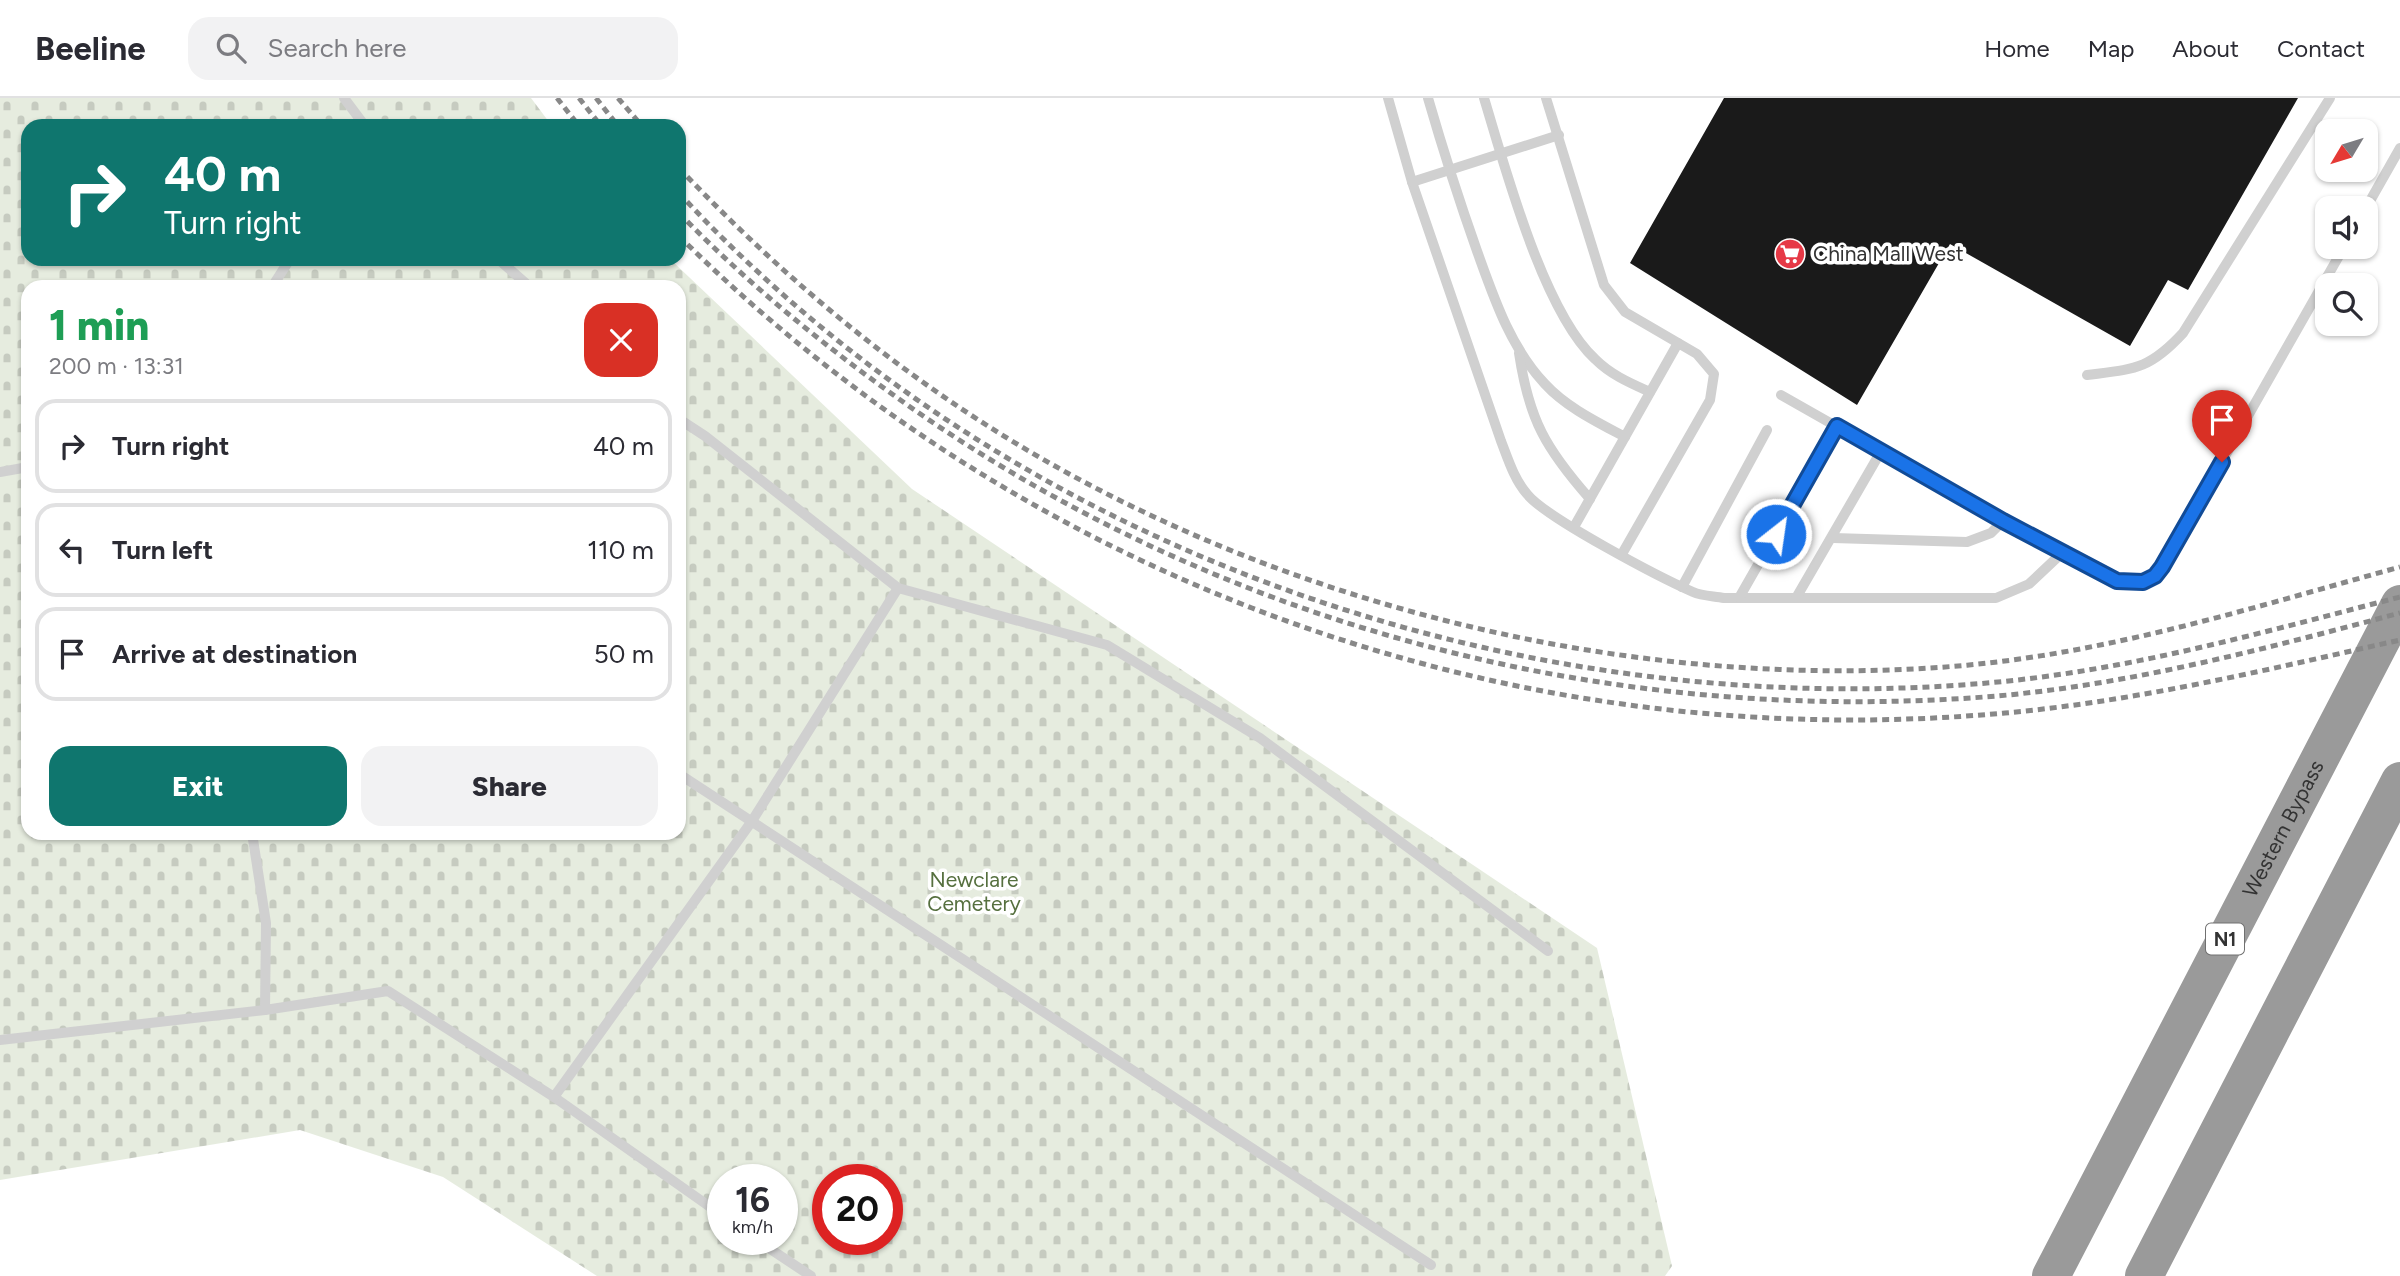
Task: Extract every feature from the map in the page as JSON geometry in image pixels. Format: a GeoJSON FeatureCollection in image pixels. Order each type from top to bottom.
{"type":"FeatureCollection","features":[{"type":"Feature","properties":{"kind":"highway","name":"Western Bypass"},"geometry":{"type":"LineString","coordinates":[[2051,1276],[2400,604]]}},
{"type":"Feature","properties":{"kind":"highway"},"geometry":{"type":"LineString","coordinates":[[2144,1276],[2400,781]]}},
{"type":"Feature","properties":{"kind":"lane"},"geometry":{"type":"LineString","coordinates":[[344,98],[360,119]]}},
{"type":"Feature","properties":{"kind":"lane"},"geometry":{"type":"LineString","coordinates":[[1388,98],[1412,182],[1512,471],[1527,495],[1546,511],[1682,587],[1696,593],[1739,598],[1996,598],[2029,584],[2063,552]]}},
{"type":"Feature","properties":{"kind":"lane"},"geometry":{"type":"LineString","coordinates":[[1428,98],[1448,170],[1495,300],[1519,350],[1545,385],[1577,410],[1625,437]]}},
{"type":"Feature","properties":{"kind":"lane"},"geometry":{"type":"LineString","coordinates":[[1484,98],[1538,259],[1567,324],[1595,360],[1620,379],[1650,391]]}},
{"type":"Feature","properties":{"kind":"lane"},"geometry":{"type":"LineString","coordinates":[[1546,98],[1604,285],[1625,312],[1709,364],[1714,374],[1710,400],[1622,554]]}},
{"type":"Feature","properties":{"kind":"lane"},"geometry":{"type":"LineString","coordinates":[[2087,375],[2137,369],[2163,354],[2183,333],[2330,98]]}},
{"type":"Feature","properties":{"kind":"lane"},"geometry":{"type":"LineString","coordinates":[[1412,182],[1559,135]]}},
{"type":"Feature","properties":{"kind":"lane"},"geometry":{"type":"LineString","coordinates":[[2373,196],[2400,148]]}},
{"type":"Feature","properties":{"kind":"lane"},"geometry":{"type":"LineString","coordinates":[[1781,395],[2003,521],[2117,581],[2137,583],[2155,576],[2337,259]]}},
{"type":"Feature","properties":{"kind":"lane"},"geometry":{"type":"LineString","coordinates":[[506,266],[522,280]]}},
{"type":"Feature","properties":{"kind":"lane"},"geometry":{"type":"LineString","coordinates":[[1574,527],[1678,343]]}},
{"type":"Feature","properties":{"kind":"lane"},"geometry":{"type":"LineString","coordinates":[[1519,350],[1524,386],[1538,428],[1555,458],[1590,499]]}},
{"type":"Feature","properties":{"kind":"lane"},"geometry":{"type":"LineString","coordinates":[[686,424],[898,588],[1107,645],[1260,738],[1548,951]]}},
{"type":"Feature","properties":{"kind":"lane"},"geometry":{"type":"LineString","coordinates":[[1739,598],[1837,426]]}},
{"type":"Feature","properties":{"kind":"lane"},"geometry":{"type":"LineString","coordinates":[[1682,587],[1767,430]]}},
{"type":"Feature","properties":{"kind":"lane"},"geometry":{"type":"LineString","coordinates":[[1796,598],[1880,453]]}},
{"type":"Feature","properties":{"kind":"lane"},"geometry":{"type":"LineString","coordinates":[[0,472],[21,468]]}},
{"type":"Feature","properties":{"kind":"lane"},"geometry":{"type":"LineString","coordinates":[[1833,538],[1967,542],[1991,533],[2003,521]]}},
{"type":"Feature","properties":{"kind":"lane"},"geometry":{"type":"LineString","coordinates":[[554,1097],[752,821],[898,588]]}},
{"type":"Feature","properties":{"kind":"lane"},"geometry":{"type":"LineString","coordinates":[[686,779],[1431,1265]]}},
{"type":"Feature","properties":{"kind":"lane"},"geometry":{"type":"LineString","coordinates":[[253,840],[266,923],[265,1010]]}},
{"type":"Feature","properties":{"kind":"lane"},"geometry":{"type":"LineString","coordinates":[[0,1040],[265,1010],[388,991],[554,1097],[707,1205]]}},
{"type":"Feature","properties":{"kind":"lane"},"geometry":{"type":"LineString","coordinates":[[779,1255],[811,1276]]}},
{"type":"Feature","properties":{"kind":"green space","name":"Newclare Cemetery"},"geometry":{"type":"Polygon","coordinates":[[[0,98],[531,98],[547,119],[21,119],[21,266],[677,266],[912,489],[1597,948],[1672,1266],[1665,1276],[597,1276],[443,1177],[300,1130],[0,1180],[0,98]]]}},
{"type":"Feature","properties":{"kind":"building","name":"China Mall West"},"geometry":{"type":"Polygon","coordinates":[[[1724,98],[2298,98],[2188,290],[2168,280],[2130,346],[1950,244],[1857,405],[1630,263],[1724,98]]]}},
{"type":"Feature","properties":{"kind":"railway"},"geometry":{"type":"LineString","coordinates":[[557,98],[574,119]]}},
{"type":"Feature","properties":{"kind":"railway"},"geometry":{"type":"LineString","coordinates":[[579,98],[596,119]]}},
{"type":"Feature","properties":{"kind":"railway"},"geometry":{"type":"LineString","coordinates":[[596,98],[612,119]]}},
{"type":"Feature","properties":{"kind":"railway"},"geometry":{"type":"LineString","coordinates":[[618,98],[636,119]]}},
{"type":"Feature","properties":{"kind":"railway"},"geometry":{"type":"LineString","coordinates":[[686,175],[769,257],[833,313],[934,390],[1047,462],[1168,524],[1296,575],[1428,616],[1563,646],[1699,664],[1835,671],[1969,665],[2133,638],[2400,567]]}},
{"type":"Feature","properties":{"kind":"railway"},"geometry":{"type":"LineString","coordinates":[[686,200],[810,318],[955,425],[1111,515],[1277,587],[1450,640],[1628,674],[1807,688],[1987,683],[2144,660],[2400,597]]}},
{"type":"Feature","properties":{"kind":"railway"},"geometry":{"type":"LineString","coordinates":[[686,220],[755,285],[836,352],[892,394],[1015,475],[1145,543],[1279,600],[1418,644],[1559,675],[1704,695],[1850,702],[1997,696],[2099,683],[2200,663],[2400,613]]}},
{"type":"Feature","properties":{"kind":"railway"},"geometry":{"type":"LineString","coordinates":[[686,242],[817,358],[965,464],[1123,552],[1289,622],[1462,674],[1640,706],[1821,720],[2005,713],[2055,708],[2204,683],[2400,640]]}},
{"type":"Feature","properties":{"kind":"place","name":"China Mall West"},"geometry":{"type":"Point","coordinates":[1790,254]}},
{"type":"Feature","properties":{"kind":"route"},"geometry":{"type":"LineString","coordinates":[[1776,534],[1837,426],[1880,453],[2117,581],[2137,583],[2155,576],[2162,567],[2222,462]]}}]}
